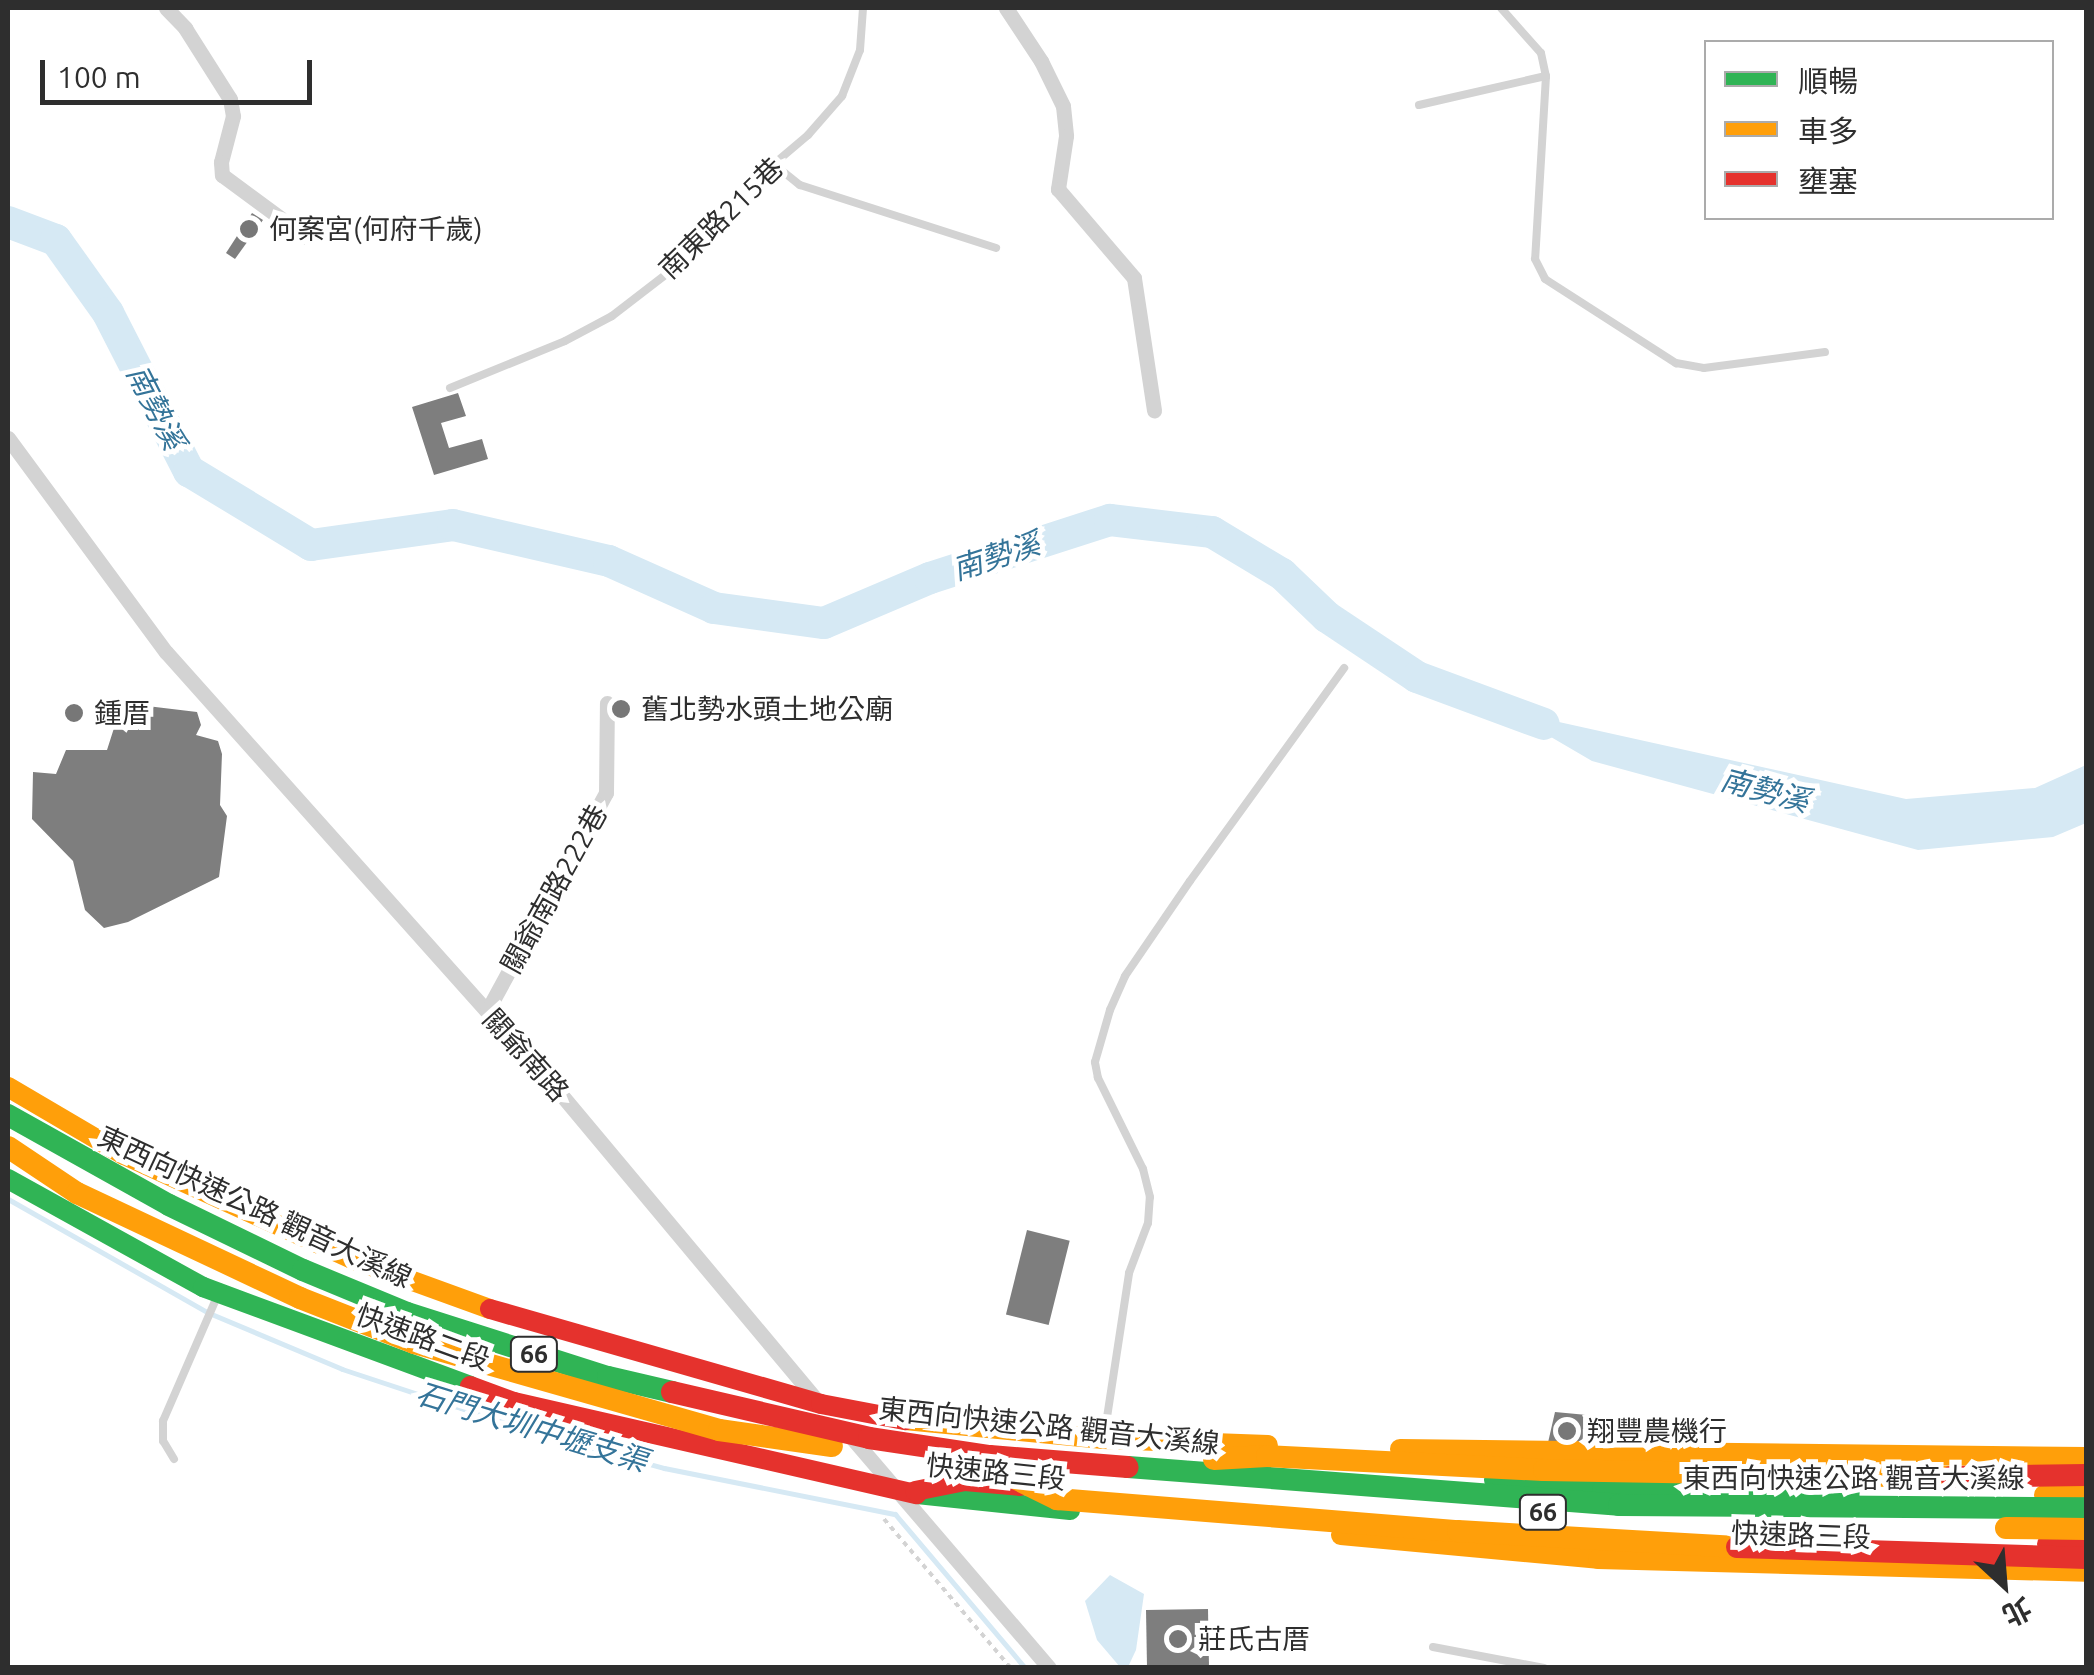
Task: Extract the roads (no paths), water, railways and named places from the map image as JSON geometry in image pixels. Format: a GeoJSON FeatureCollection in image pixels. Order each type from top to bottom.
{"type":"FeatureCollection","features":[{"type":"Feature","properties":{"kind":"main road","name":"快速路二段"},"geometry":{"type":"LineString","coordinates":[[8,1088],[124,1155],[352,1260],[535,1325],[821,1404]]}},
{"type":"Feature","properties":{"kind":"main road","name":"東西向快速公路 觀音大溪線"},"geometry":{"type":"LineString","coordinates":[[8,1115],[170,1205],[303,1270],[407,1313],[608,1377],[869,1438],[1097,1472],[1620,1505],[2086,1508]]}},
{"type":"Feature","properties":{"kind":"main road","name":"東西向快速公路 觀音大溪線"},"geometry":{"type":"LineString","coordinates":[[8,1147],[78,1193],[300,1298],[414,1344],[719,1430],[1000,1471],[1610,1518],[2086,1529]]}},
{"type":"Feature","properties":{"kind":"main road","name":"快速路二段"},"geometry":{"type":"LineString","coordinates":[[8,1179],[218,1293],[514,1402],[903,1493]]}},
{"type":"Feature","properties":{"kind":"main road","name":"快速路三段"},"geometry":{"type":"LineString","coordinates":[[821,1404],[927,1424],[1039,1434],[1097,1472],[1598,1559],[2086,1572]]}},
{"type":"Feature","properties":{"kind":"main road","name":"快速路三段"},"geometry":{"type":"LineString","coordinates":[[903,1493],[1097,1472],[1467,1452],[2086,1457]]}},
{"type":"Feature","properties":{"kind":"main road"},"geometry":{"type":"LineString","coordinates":[[1598,1559],[1603,1452]]}},
{"type":"Feature","properties":{"kind":"main road"},"geometry":{"type":"LineString","coordinates":[[1097,1472],[1266,1456],[1544,1470],[1924,1478],[2086,1476]]}},
{"type":"Feature","properties":{"kind":"main road"},"geometry":{"type":"LineString","coordinates":[[2016,1572],[2020,1458]]}},
{"type":"Feature","properties":{"kind":"main road"},"geometry":{"type":"LineString","coordinates":[[1000,1471],[1056,1499],[1362,1524],[1820,1552],[2086,1558]]}},
{"type":"Feature","properties":{"kind":"main road","name":"快速路三段"},"geometry":{"type":"LineString","coordinates":[[1097,1472],[1602,1490],[2086,1494]]}},
{"type":"Feature","properties":{"kind":"main road","name":"快速路三段"},"geometry":{"type":"LineString","coordinates":[[1097,1472],[1600,1530],[2086,1544]]}},
{"type":"Feature","properties":{"kind":"street"},"geometry":{"type":"LineString","coordinates":[[166,8],[185,28],[230,99],[234,116],[221,162],[222,175],[306,237]]}},
{"type":"Feature","properties":{"kind":"street"},"geometry":{"type":"LineString","coordinates":[[1006,8],[1041,61],[1063,106],[1066,136],[1058,189],[1134,278],[1154,410]]}},
{"type":"Feature","properties":{"kind":"street","name":"關爺南路"},"geometry":{"type":"LineString","coordinates":[[8,438],[166,652],[486,1011],[821,1404],[903,1493],[1049,1668]]}},
{"type":"Feature","properties":{"kind":"street","name":"關爺南路222巷"},"geometry":{"type":"LineString","coordinates":[[486,1011],[606,793],[607,702]]}},
{"type":"Feature","properties":{"kind":"lane","name":"南東路215巷"},"geometry":{"type":"LineString","coordinates":[[450,388],[565,341],[612,316],[686,258],[742,191],[775,165],[842,96],[860,50],[863,8]]}},
{"type":"Feature","properties":{"kind":"lane"},"geometry":{"type":"LineString","coordinates":[[1501,8],[1541,53],[1546,76],[1535,259],[1545,279],[1676,363],[1704,368],[1825,352]]}},
{"type":"Feature","properties":{"kind":"lane"},"geometry":{"type":"LineString","coordinates":[[1419,105],[1546,76]]}},
{"type":"Feature","properties":{"kind":"lane"},"geometry":{"type":"LineString","coordinates":[[775,165],[800,186],[996,248]]}},
{"type":"Feature","properties":{"kind":"lane"},"geometry":{"type":"LineString","coordinates":[[1097,1472],[1129,1273],[1148,1223],[1150,1197],[1142,1169],[1098,1078],[1095,1062],[1110,1010],[1126,976],[1180,896],[1344,668]]}},
{"type":"Feature","properties":{"kind":"lane"},"geometry":{"type":"LineString","coordinates":[[174,1459],[163,1441],[162,1421],[218,1293]]}},
{"type":"Feature","properties":{"kind":"lane"},"geometry":{"type":"LineString","coordinates":[[1434,1647],[1544,1668]]}},
{"type":"Feature","properties":{"kind":"water"},"geometry":{"type":"Polygon","coordinates":[[[1505,710],[1906,799],[2035,788],[2086,765],[2086,823],[2053,837],[1918,850],[1592,761],[1505,710]]]}},
{"type":"Feature","properties":{"kind":"water"},"geometry":{"type":"Polygon","coordinates":[[[1110,1575],[1144,1594],[1136,1650],[1128,1667],[1120,1667],[1097,1640],[1085,1601],[1110,1575]]]}},
{"type":"Feature","properties":{"kind":"waterway","name":"南勢溪"},"geometry":{"type":"LineString","coordinates":[[8,222],[56,240],[108,313],[189,471],[311,545],[453,525],[609,561],[714,608],[824,623],[930,578],[1110,520],[1212,532],[1282,574],[1327,617],[1417,677],[1544,724]]}},
{"type":"Feature","properties":{"kind":"waterway","name":"石門大圳中壢支渠"},"geometry":{"type":"LineString","coordinates":[[8,1199],[209,1313],[342,1369],[539,1434],[664,1468],[895,1514],[1025,1668]]}},
{"type":"Feature","properties":{"kind":"place","name":"何案宮(何府千歲)"},"geometry":{"type":"Point","coordinates":[249,229]}},
{"type":"Feature","properties":{"kind":"place","name":"舊北勢水頭土地公廟"},"geometry":{"type":"Point","coordinates":[621,709]}},
{"type":"Feature","properties":{"kind":"place","name":"鍾厝"},"geometry":{"type":"Point","coordinates":[74,713]}},
{"type":"Feature","properties":{"kind":"place","name":"翔豐農機行"},"geometry":{"type":"Point","coordinates":[1567,1431]}},
{"type":"Feature","properties":{"kind":"place","name":"莊氏古厝"},"geometry":{"type":"Point","coordinates":[1178,1639]}}]}
